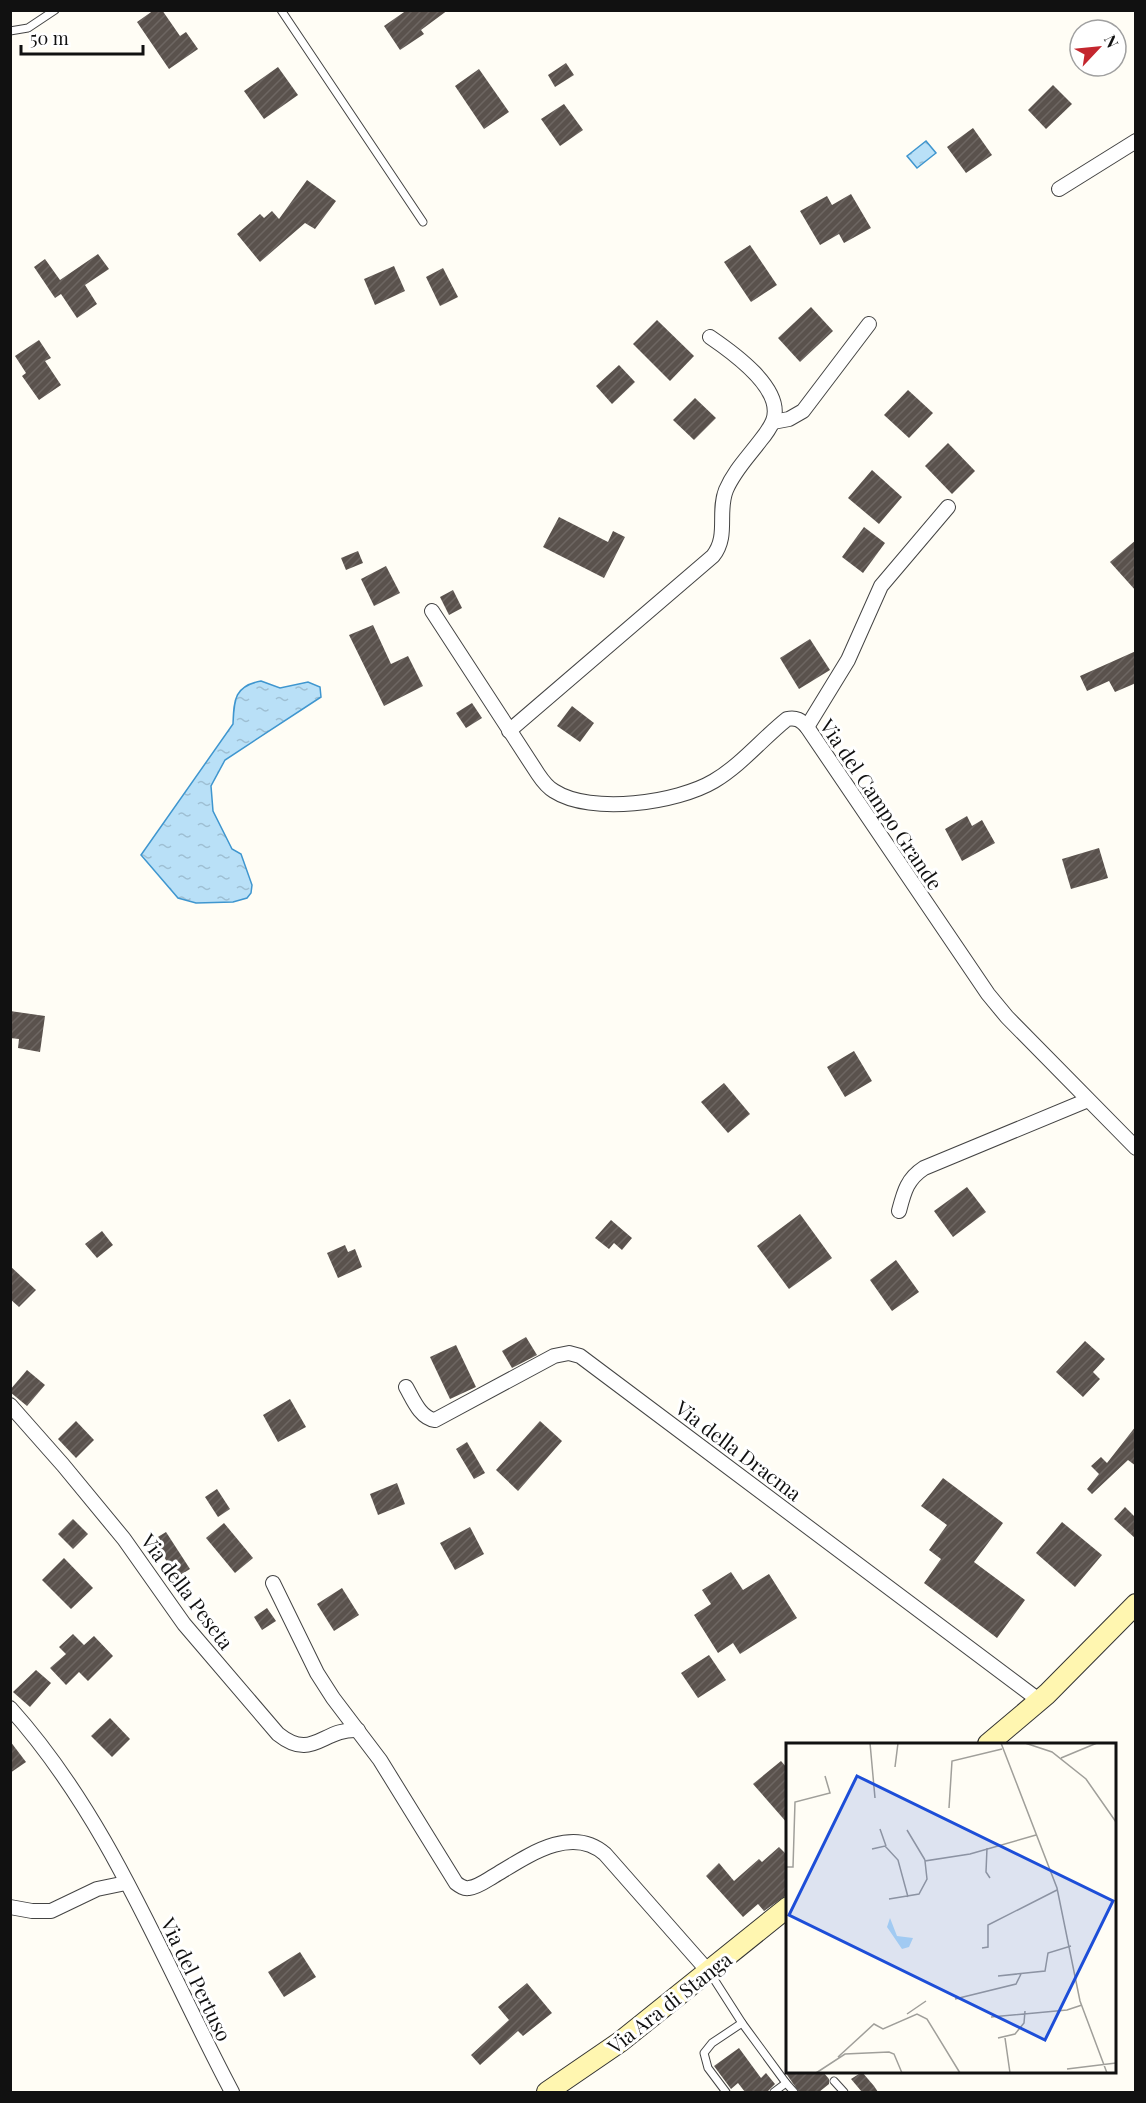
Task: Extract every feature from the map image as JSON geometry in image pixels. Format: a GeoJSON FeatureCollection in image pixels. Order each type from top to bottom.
{"type":"FeatureCollection","features":[{"type":"Feature","properties":{"kind":"street"},"geometry":{"type":"LineString","coordinates":[[1059,189],[1136,141]]}},
{"type":"Feature","properties":{"kind":"street"},"geometry":{"type":"LineString","coordinates":[[773,422],[789,419],[803,411],[869,324]]}},
{"type":"Feature","properties":{"kind":"street"},"geometry":{"type":"LineString","coordinates":[[509,731],[713,556],[722,541],[722,513],[727,488],[735,473],[773,422],[774,412],[772,401],[761,381],[743,361],[710,337]]}},
{"type":"Feature","properties":{"kind":"street"},"geometry":{"type":"LineString","coordinates":[[807,726],[848,660],[873,600],[885,579],[948,507]]}},
{"type":"Feature","properties":{"kind":"street","name":"Via del Campo Grande"},"geometry":{"type":"LineString","coordinates":[[432,611],[538,774],[553,791],[584,801],[628,804],[674,797],[699,789],[723,775],[787,719],[796,718],[807,726],[988,994],[1007,1017],[1136,1148]]}},
{"type":"Feature","properties":{"kind":"street"},"geometry":{"type":"LineString","coordinates":[[899,1211],[906,1186],[924,1168],[1088,1100]]}},
{"type":"Feature","properties":{"kind":"street","name":"Via della Dracma"},"geometry":{"type":"LineString","coordinates":[[406,1388],[423,1415],[435,1420],[554,1356],[569,1353],[580,1356],[1040,1701]]}},
{"type":"Feature","properties":{"kind":"street","name":"Via della Peseta"},"geometry":{"type":"LineString","coordinates":[[10,1405],[124,1539],[184,1624],[278,1734],[290,1742],[303,1746],[341,1732],[358,1731]]}},
{"type":"Feature","properties":{"kind":"street"},"geometry":{"type":"LineString","coordinates":[[273,1583],[314,1667],[333,1698],[380,1760],[448,1872],[460,1886],[468,1888],[476,1886],[522,1859],[555,1845],[579,1841],[592,1844],[605,1854],[708,1971]]}},
{"type":"Feature","properties":{"kind":"street"},"geometry":{"type":"LineString","coordinates":[[989,1743],[1040,1701],[1136,1604]]}},
{"type":"Feature","properties":{"kind":"street","name":"Via del Pertuso"},"geometry":{"type":"LineString","coordinates":[[10,1708],[63,1773],[152,1929],[184,2000],[232,2092]]}},
{"type":"Feature","properties":{"kind":"street"},"geometry":{"type":"LineString","coordinates":[[10,1907],[32,1911],[51,1911],[97,1889],[126,1882]]}},
{"type":"Feature","properties":{"kind":"street","name":"Via Ara di Stanga"},"geometry":{"type":"LineString","coordinates":[[548,2092],[608,2051],[786,1909]]}},
{"type":"Feature","properties":{"kind":"lane"},"geometry":{"type":"LineString","coordinates":[[10,31],[28,28],[55,10]]}},
{"type":"Feature","properties":{"kind":"lane"},"geometry":{"type":"LineString","coordinates":[[281,10],[423,222]]}},
{"type":"Feature","properties":{"kind":"lane"},"geometry":{"type":"LineString","coordinates":[[708,1971],[742,2023],[794,2092]]}},
{"type":"Feature","properties":{"kind":"lane"},"geometry":{"type":"LineString","coordinates":[[726,2092],[708,2068],[704,2053],[712,2043],[742,2023]]}},
{"type":"Feature","properties":{"kind":"lane"},"geometry":{"type":"LineString","coordinates":[[834,2080],[844,2092]]}},
{"type":"Feature","properties":{"kind":"lane"},"geometry":{"type":"LineString","coordinates":[[774,2092],[786,2084]]}},
{"type":"Feature","properties":{"kind":"water"},"geometry":{"type":"Polygon","coordinates":[[[926,141],[936,153],[917,168],[907,156],[926,141]]]}},
{"type":"Feature","properties":{"kind":"water"},"geometry":{"type":"Polygon","coordinates":[[[261,681],[280,688],[308,682],[320,687],[321,697],[225,760],[211,786],[213,811],[232,849],[241,854],[252,885],[251,893],[247,898],[233,902],[196,903],[178,898],[141,855],[233,724],[237,695],[245,686],[261,681]]]}},
{"type":"Feature","properties":{"kind":"building"},"geometry":{"type":"Polygon","coordinates":[[[154,10],[162,10],[180,36],[186,32],[198,49],[169,69],[137,22],[154,10]]]}},
{"type":"Feature","properties":{"kind":"building"},"geometry":{"type":"Polygon","coordinates":[[[407,10],[448,10],[421,30],[424,34],[400,50],[384,26],[407,10]]]}},
{"type":"Feature","properties":{"kind":"building"},"geometry":{"type":"Polygon","coordinates":[[[566,63],[574,75],[555,87],[548,75],[566,63]]]}},
{"type":"Feature","properties":{"kind":"building"},"geometry":{"type":"Polygon","coordinates":[[[278,67],[298,95],[264,119],[244,91],[278,67]]]}},
{"type":"Feature","properties":{"kind":"building"},"geometry":{"type":"Polygon","coordinates":[[[479,69],[509,112],[484,129],[455,86],[479,69]]]}},
{"type":"Feature","properties":{"kind":"building"},"geometry":{"type":"Polygon","coordinates":[[[1053,85],[1072,104],[1046,129],[1028,110],[1053,85]]]}},
{"type":"Feature","properties":{"kind":"building"},"geometry":{"type":"Polygon","coordinates":[[[564,104],[583,130],[560,146],[541,119],[564,104]]]}},
{"type":"Feature","properties":{"kind":"building"},"geometry":{"type":"Polygon","coordinates":[[[973,128],[992,155],[966,173],[947,147],[973,128]]]}},
{"type":"Feature","properties":{"kind":"building"},"geometry":{"type":"Polygon","coordinates":[[[307,180],[336,201],[315,229],[305,223],[260,262],[237,234],[260,214],[264,218],[272,211],[279,219],[307,180]]]}},
{"type":"Feature","properties":{"kind":"building"},"geometry":{"type":"Polygon","coordinates":[[[851,194],[871,228],[844,243],[839,234],[820,245],[800,211],[827,196],[832,205],[851,194]]]}},
{"type":"Feature","properties":{"kind":"building"},"geometry":{"type":"Polygon","coordinates":[[[750,245],[777,285],[751,302],[724,262],[750,245]]]}},
{"type":"Feature","properties":{"kind":"building"},"geometry":{"type":"Polygon","coordinates":[[[98,254],[109,269],[85,285],[97,304],[77,318],[61,294],[55,298],[34,267],[45,259],[60,280],[98,254]]]}},
{"type":"Feature","properties":{"kind":"building"},"geometry":{"type":"Polygon","coordinates":[[[394,266],[405,291],[375,305],[364,279],[394,266]]]}},
{"type":"Feature","properties":{"kind":"building"},"geometry":{"type":"Polygon","coordinates":[[[443,268],[458,297],[440,306],[426,277],[443,268]]]}},
{"type":"Feature","properties":{"kind":"building"},"geometry":{"type":"Polygon","coordinates":[[[811,307],[833,331],[800,362],[778,338],[811,307]]]}},
{"type":"Feature","properties":{"kind":"building"},"geometry":{"type":"Polygon","coordinates":[[[657,320],[694,356],[670,381],[633,344],[657,320]]]}},
{"type":"Feature","properties":{"kind":"building"},"geometry":{"type":"Polygon","coordinates":[[[39,340],[51,358],[45,361],[61,385],[39,400],[22,376],[26,373],[15,356],[39,340]]]}},
{"type":"Feature","properties":{"kind":"building"},"geometry":{"type":"Polygon","coordinates":[[[619,365],[635,382],[612,404],[596,386],[619,365]]]}},
{"type":"Feature","properties":{"kind":"building"},"geometry":{"type":"Polygon","coordinates":[[[908,390],[933,413],[909,438],[884,415],[908,390]]]}},
{"type":"Feature","properties":{"kind":"building"},"geometry":{"type":"Polygon","coordinates":[[[695,398],[716,418],[694,440],[673,420],[695,398]]]}},
{"type":"Feature","properties":{"kind":"building"},"geometry":{"type":"Polygon","coordinates":[[[948,443],[975,471],[952,494],[925,466],[948,443]]]}},
{"type":"Feature","properties":{"kind":"building"},"geometry":{"type":"Polygon","coordinates":[[[872,470],[902,497],[879,524],[848,498],[872,470]]]}},
{"type":"Feature","properties":{"kind":"building"},"geometry":{"type":"Polygon","coordinates":[[[559,517],[608,542],[613,531],[625,537],[604,578],[543,547],[559,517]]]}},
{"type":"Feature","properties":{"kind":"building"},"geometry":{"type":"Polygon","coordinates":[[[864,527],[885,543],[863,573],[842,557],[864,527]]]}},
{"type":"Feature","properties":{"kind":"building"},"geometry":{"type":"Polygon","coordinates":[[[1136,540],[1136,591],[1110,562],[1136,540]]]}},
{"type":"Feature","properties":{"kind":"building"},"geometry":{"type":"Polygon","coordinates":[[[358,551],[363,563],[346,570],[341,558],[358,551]]]}},
{"type":"Feature","properties":{"kind":"building"},"geometry":{"type":"Polygon","coordinates":[[[386,566],[400,593],[374,606],[361,579],[386,566]]]}},
{"type":"Feature","properties":{"kind":"building"},"geometry":{"type":"Polygon","coordinates":[[[453,590],[462,608],[449,615],[440,597],[453,590]]]}},
{"type":"Feature","properties":{"kind":"building"},"geometry":{"type":"Polygon","coordinates":[[[373,625],[391,664],[408,656],[423,686],[384,706],[349,635],[373,625]]]}},
{"type":"Feature","properties":{"kind":"building"},"geometry":{"type":"Polygon","coordinates":[[[810,639],[830,670],[799,689],[780,658],[810,639]]]}},
{"type":"Feature","properties":{"kind":"building"},"geometry":{"type":"Polygon","coordinates":[[[1136,651],[1136,683],[1115,692],[1109,681],[1087,691],[1080,676],[1136,651]]]}},
{"type":"Feature","properties":{"kind":"building"},"geometry":{"type":"Polygon","coordinates":[[[472,703],[482,718],[466,728],[456,713],[472,703]]]}},
{"type":"Feature","properties":{"kind":"building"},"geometry":{"type":"Polygon","coordinates":[[[572,706],[594,723],[580,742],[557,726],[572,706]]]}},
{"type":"Feature","properties":{"kind":"building"},"geometry":{"type":"Polygon","coordinates":[[[967,816],[972,826],[982,820],[995,843],[962,861],[945,829],[967,816]]]}},
{"type":"Feature","properties":{"kind":"building"},"geometry":{"type":"Polygon","coordinates":[[[1099,848],[1108,878],[1071,889],[1062,859],[1099,848]]]}},
{"type":"Feature","properties":{"kind":"building"},"geometry":{"type":"Polygon","coordinates":[[[10,1011],[45,1016],[40,1052],[18,1048],[19,1039],[10,1038],[10,1011]]]}},
{"type":"Feature","properties":{"kind":"building"},"geometry":{"type":"Polygon","coordinates":[[[854,1051],[872,1081],[845,1097],[827,1067],[854,1051]]]}},
{"type":"Feature","properties":{"kind":"building"},"geometry":{"type":"Polygon","coordinates":[[[724,1083],[750,1114],[728,1133],[701,1102],[724,1083]]]}},
{"type":"Feature","properties":{"kind":"building"},"geometry":{"type":"Polygon","coordinates":[[[967,1187],[986,1212],[953,1237],[934,1211],[967,1187]]]}},
{"type":"Feature","properties":{"kind":"building"},"geometry":{"type":"Polygon","coordinates":[[[800,1214],[832,1258],[789,1289],[757,1246],[800,1214]]]}},
{"type":"Feature","properties":{"kind":"building"},"geometry":{"type":"Polygon","coordinates":[[[611,1220],[632,1238],[622,1250],[614,1243],[609,1249],[595,1238],[611,1220]]]}},
{"type":"Feature","properties":{"kind":"building"},"geometry":{"type":"Polygon","coordinates":[[[102,1231],[113,1245],[97,1258],[85,1244],[102,1231]]]}},
{"type":"Feature","properties":{"kind":"building"},"geometry":{"type":"Polygon","coordinates":[[[345,1245],[348,1252],[355,1249],[362,1267],[338,1278],[327,1253],[345,1245]]]}},
{"type":"Feature","properties":{"kind":"building"},"geometry":{"type":"Polygon","coordinates":[[[896,1260],[919,1292],[892,1311],[870,1280],[896,1260]]]}},
{"type":"Feature","properties":{"kind":"building"},"geometry":{"type":"Polygon","coordinates":[[[10,1266],[36,1290],[19,1307],[10,1299],[10,1266]]]}},
{"type":"Feature","properties":{"kind":"building"},"geometry":{"type":"Polygon","coordinates":[[[526,1337],[537,1355],[512,1368],[502,1351],[526,1337]]]}},
{"type":"Feature","properties":{"kind":"building"},"geometry":{"type":"Polygon","coordinates":[[[1085,1341],[1105,1359],[1093,1372],[1100,1379],[1083,1397],[1056,1372],[1085,1341]]]}},
{"type":"Feature","properties":{"kind":"building"},"geometry":{"type":"Polygon","coordinates":[[[456,1345],[476,1387],[450,1399],[430,1357],[456,1345]]]}},
{"type":"Feature","properties":{"kind":"building"},"geometry":{"type":"Polygon","coordinates":[[[27,1370],[45,1385],[27,1406],[10,1390],[27,1370]]]}},
{"type":"Feature","properties":{"kind":"building"},"geometry":{"type":"Polygon","coordinates":[[[290,1399],[306,1427],[278,1442],[263,1415],[290,1399]]]}},
{"type":"Feature","properties":{"kind":"building"},"geometry":{"type":"Polygon","coordinates":[[[76,1421],[94,1440],[76,1458],[58,1439],[76,1421]]]}},
{"type":"Feature","properties":{"kind":"building"},"geometry":{"type":"Polygon","coordinates":[[[540,1421],[562,1441],[518,1491],[496,1470],[540,1421]]]}},
{"type":"Feature","properties":{"kind":"building"},"geometry":{"type":"Polygon","coordinates":[[[1136,1426],[1136,1466],[1128,1460],[1092,1494],[1087,1489],[1099,1474],[1091,1466],[1101,1457],[1107,1463],[1136,1426]]]}},
{"type":"Feature","properties":{"kind":"building"},"geometry":{"type":"Polygon","coordinates":[[[467,1442],[485,1473],[474,1479],[456,1449],[467,1442]]]}},
{"type":"Feature","properties":{"kind":"building"},"geometry":{"type":"Polygon","coordinates":[[[943,1478],[1003,1523],[974,1562],[1025,1600],[997,1638],[924,1583],[941,1559],[929,1550],[947,1525],[921,1506],[943,1478]]]}},
{"type":"Feature","properties":{"kind":"building"},"geometry":{"type":"Polygon","coordinates":[[[397,1483],[405,1504],[378,1515],[370,1494],[397,1483]]]}},
{"type":"Feature","properties":{"kind":"building"},"geometry":{"type":"Polygon","coordinates":[[[217,1489],[230,1509],[218,1517],[205,1497],[217,1489]]]}},
{"type":"Feature","properties":{"kind":"building"},"geometry":{"type":"Polygon","coordinates":[[[1125,1507],[1136,1518],[1136,1539],[1114,1519],[1125,1507]]]}},
{"type":"Feature","properties":{"kind":"building"},"geometry":{"type":"Polygon","coordinates":[[[73,1519],[88,1534],[73,1549],[58,1534],[73,1519]]]}},
{"type":"Feature","properties":{"kind":"building"},"geometry":{"type":"Polygon","coordinates":[[[1062,1522],[1102,1555],[1075,1587],[1036,1553],[1062,1522]]]}},
{"type":"Feature","properties":{"kind":"building"},"geometry":{"type":"Polygon","coordinates":[[[224,1523],[253,1558],[235,1573],[206,1538],[224,1523]]]}},
{"type":"Feature","properties":{"kind":"building"},"geometry":{"type":"Polygon","coordinates":[[[470,1527],[484,1554],[455,1570],[440,1543],[470,1527]]]}},
{"type":"Feature","properties":{"kind":"building"},"geometry":{"type":"Polygon","coordinates":[[[166,1532],[190,1569],[177,1577],[153,1540],[166,1532]]]}},
{"type":"Feature","properties":{"kind":"building"},"geometry":{"type":"Polygon","coordinates":[[[64,1558],[93,1588],[71,1609],[42,1580],[64,1558]]]}},
{"type":"Feature","properties":{"kind":"building"},"geometry":{"type":"Polygon","coordinates":[[[731,1572],[743,1590],[769,1574],[797,1618],[740,1654],[733,1643],[718,1653],[694,1615],[711,1604],[702,1590],[731,1572]]]}},
{"type":"Feature","properties":{"kind":"building"},"geometry":{"type":"Polygon","coordinates":[[[342,1588],[359,1615],[334,1631],[317,1604],[342,1588]]]}},
{"type":"Feature","properties":{"kind":"building"},"geometry":{"type":"Polygon","coordinates":[[[267,1608],[276,1621],[262,1630],[254,1617],[267,1608]]]}},
{"type":"Feature","properties":{"kind":"building"},"geometry":{"type":"Polygon","coordinates":[[[73,1634],[84,1645],[94,1636],[113,1656],[88,1681],[79,1672],[66,1685],[50,1668],[66,1654],[59,1647],[73,1634]]]}},
{"type":"Feature","properties":{"kind":"building"},"geometry":{"type":"Polygon","coordinates":[[[709,1655],[726,1680],[698,1698],[681,1673],[709,1655]]]}},
{"type":"Feature","properties":{"kind":"building"},"geometry":{"type":"Polygon","coordinates":[[[36,1670],[51,1683],[30,1707],[13,1692],[36,1670]]]}},
{"type":"Feature","properties":{"kind":"building"},"geometry":{"type":"Polygon","coordinates":[[[110,1718],[130,1739],[112,1757],[91,1736],[110,1718]]]}},
{"type":"Feature","properties":{"kind":"building"},"geometry":{"type":"Polygon","coordinates":[[[10,1741],[26,1762],[10,1773],[10,1741]]]}},
{"type":"Feature","properties":{"kind":"building"},"geometry":{"type":"Polygon","coordinates":[[[781,1761],[786,1767],[786,1822],[753,1784],[781,1761]]]}},
{"type":"Feature","properties":{"kind":"building"},"geometry":{"type":"Polygon","coordinates":[[[779,1847],[786,1854],[786,1895],[764,1911],[758,1904],[743,1917],[706,1876],[719,1863],[734,1881],[759,1859],[762,1862],[779,1847]]]}},
{"type":"Feature","properties":{"kind":"building"},"geometry":{"type":"Polygon","coordinates":[[[300,1952],[316,1977],[284,1997],[268,1972],[300,1952]]]}},
{"type":"Feature","properties":{"kind":"building"},"geometry":{"type":"Polygon","coordinates":[[[527,1983],[552,2013],[523,2036],[518,2031],[480,2065],[471,2055],[509,2020],[498,2007],[527,1983]]]}},
{"type":"Feature","properties":{"kind":"building"},"geometry":{"type":"Polygon","coordinates":[[[739,2048],[761,2078],[766,2073],[775,2084],[767,2092],[745,2092],[738,2083],[731,2089],[714,2066],[739,2048]]]}},
{"type":"Feature","properties":{"kind":"building"},"geometry":{"type":"Polygon","coordinates":[[[785,2072],[824,2073],[829,2079],[829,2084],[819,2092],[799,2092],[785,2072]]]}},
{"type":"Feature","properties":{"kind":"building"},"geometry":{"type":"Polygon","coordinates":[[[863,2073],[878,2092],[862,2092],[851,2079],[863,2073]]]}}]}
